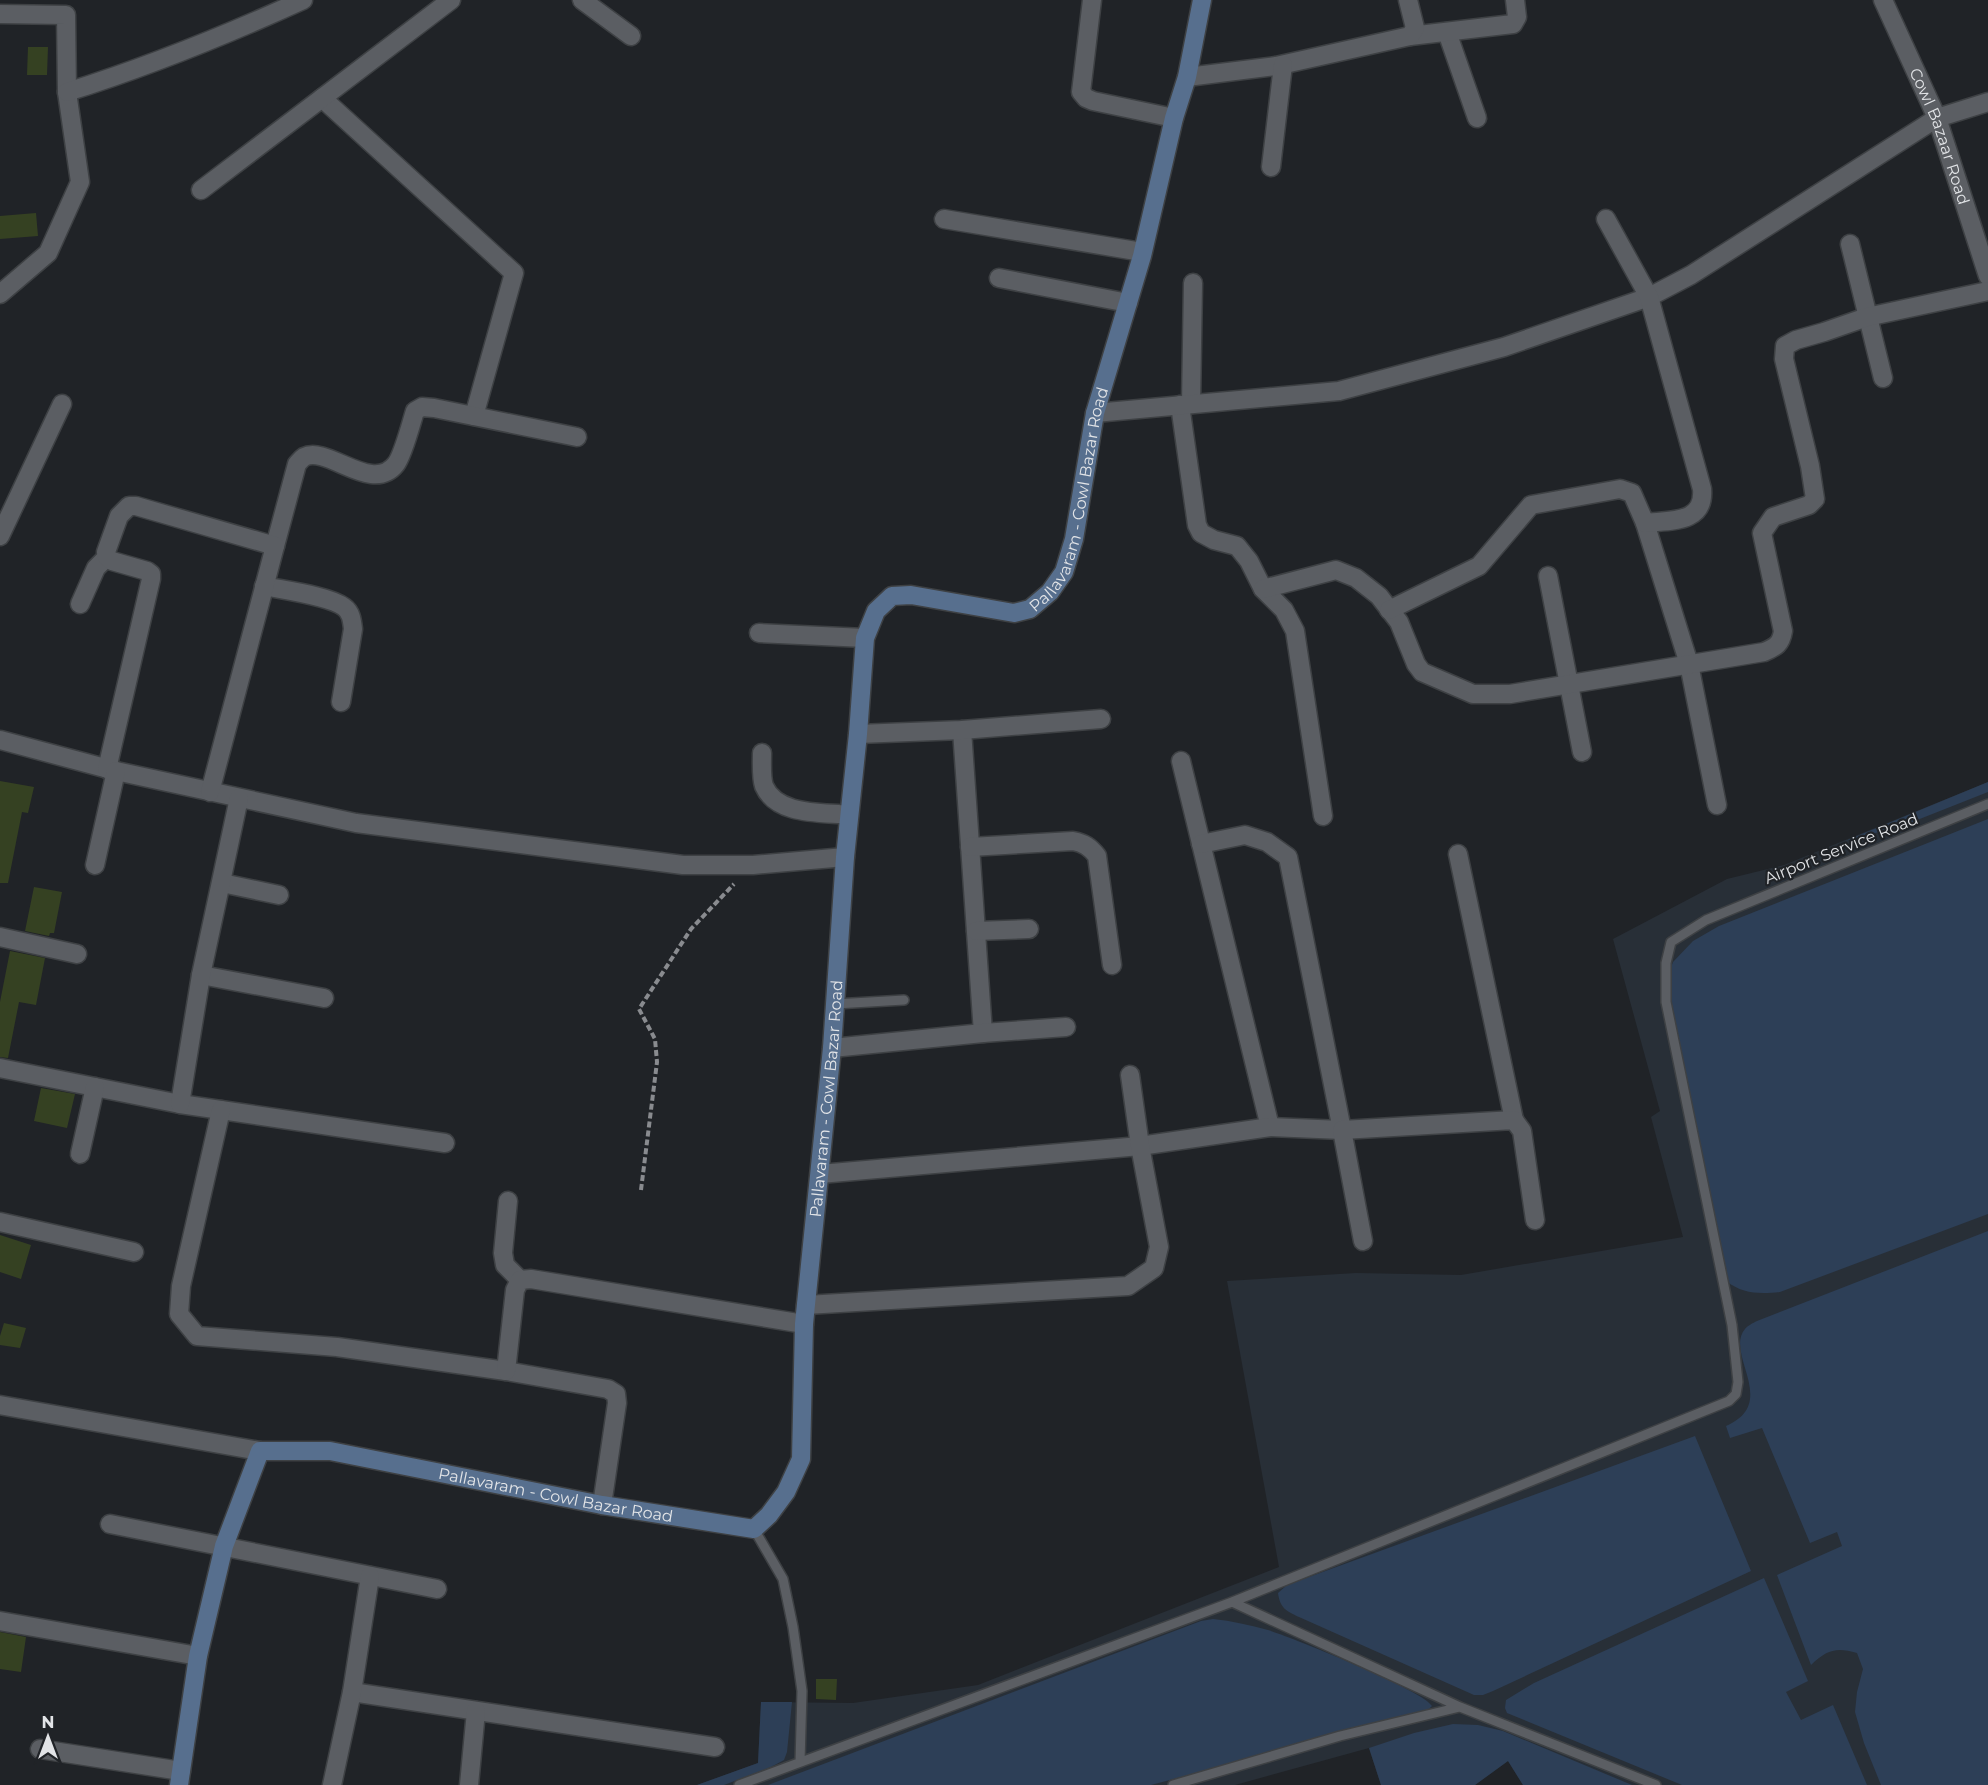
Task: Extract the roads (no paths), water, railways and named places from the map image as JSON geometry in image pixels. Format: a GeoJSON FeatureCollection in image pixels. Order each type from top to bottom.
{"type":"FeatureCollection","features":[{"type":"Feature","properties":{"kind":"street"},"geometry":{"type":"LineString","coordinates":[[67,92],[243,27],[303,0]]}},
{"type":"Feature","properties":{"kind":"street"},"geometry":{"type":"LineString","coordinates":[[201,190],[451,0]]}},
{"type":"Feature","properties":{"kind":"street"},"geometry":{"type":"LineString","coordinates":[[582,0],[631,36]]}},
{"type":"Feature","properties":{"kind":"street"},"geometry":{"type":"LineString","coordinates":[[1092,0],[1081,92],[1093,101],[1174,118]]}},
{"type":"Feature","properties":{"kind":"street","name":"Pallavaram - Cowl Bazar Road"},"geometry":{"type":"LineString","coordinates":[[260,1451],[330,1451],[602,1505],[754,1529],[769,1515],[786,1492],[801,1458],[804,1324],[832,1048],[845,857],[865,638],[876,611],[892,596],[911,595],[1014,613],[1030,609],[1050,592],[1065,572],[1074,539],[1095,413],[1142,252],[1174,118],[1187,77],[1202,0]]}},
{"type":"Feature","properties":{"kind":"street"},"geometry":{"type":"LineString","coordinates":[[1408,0],[1415,28],[1410,36]]}},
{"type":"Feature","properties":{"kind":"street"},"geometry":{"type":"LineString","coordinates":[[1187,77],[1283,65],[1410,36],[1513,24],[1517,17],[1515,0]]}},
{"type":"Feature","properties":{"kind":"street","name":"Cowl Bazaar Road"},"geometry":{"type":"LineString","coordinates":[[1883,0],[1937,118],[1988,276]]}},
{"type":"Feature","properties":{"kind":"street"},"geometry":{"type":"LineString","coordinates":[[0,14],[66,15],[67,92],[80,182],[48,253],[0,294]]}},
{"type":"Feature","properties":{"kind":"street"},"geometry":{"type":"LineString","coordinates":[[1447,32],[1477,118]]}},
{"type":"Feature","properties":{"kind":"street"},"geometry":{"type":"LineString","coordinates":[[1271,167],[1283,65]]}},
{"type":"Feature","properties":{"kind":"street"},"geometry":{"type":"LineString","coordinates":[[322,98],[514,273],[474,416]]}},
{"type":"Feature","properties":{"kind":"street"},"geometry":{"type":"LineString","coordinates":[[1095,413],[1339,391],[1504,347],[1649,297],[1691,275],[1937,118],[1988,102]]}},
{"type":"Feature","properties":{"kind":"street"},"geometry":{"type":"LineString","coordinates":[[944,219],[1142,252]]}},
{"type":"Feature","properties":{"kind":"street"},"geometry":{"type":"LineString","coordinates":[[1606,219],[1649,297],[1702,489],[1703,499],[1693,515],[1682,519],[1645,523]]}},
{"type":"Feature","properties":{"kind":"street"},"geometry":{"type":"LineString","coordinates":[[1850,244],[1883,378]]}},
{"type":"Feature","properties":{"kind":"street"},"geometry":{"type":"LineString","coordinates":[[999,278],[1128,303]]}},
{"type":"Feature","properties":{"kind":"street"},"geometry":{"type":"LineString","coordinates":[[1193,283],[1185,405],[1197,525],[1201,533],[1215,540],[1237,546],[1249,561],[1263,589],[1284,610],[1295,631],[1323,816]]}},
{"type":"Feature","properties":{"kind":"street"},"geometry":{"type":"LineString","coordinates":[[1263,589],[1336,570],[1356,578],[1379,596],[1399,622],[1416,664],[1422,672],[1473,694],[1510,694],[1764,652],[1776,647],[1781,641],[1783,631],[1762,533],[1773,517],[1809,505],[1815,499],[1810,466],[1784,358],[1785,346],[1796,340],[1824,333],[1867,317],[1988,291]]}},
{"type":"Feature","properties":{"kind":"street"},"geometry":{"type":"LineString","coordinates":[[0,536],[62,404]]}},
{"type":"Feature","properties":{"kind":"street"},"geometry":{"type":"LineString","coordinates":[[210,792],[297,464],[304,458],[315,455],[371,475],[384,474],[396,464],[415,411],[422,407],[577,437]]}},
{"type":"Feature","properties":{"kind":"street"},"geometry":{"type":"LineString","coordinates":[[1389,610],[1479,566],[1531,505],[1620,489],[1632,493],[1645,523],[1689,664],[1718,805]]}},
{"type":"Feature","properties":{"kind":"street"},"geometry":{"type":"LineString","coordinates":[[80,604],[96,568],[107,557],[108,545],[119,516],[129,506],[275,546]]}},
{"type":"Feature","properties":{"kind":"street"},"geometry":{"type":"LineString","coordinates":[[95,864],[111,770],[151,579],[151,574],[147,572],[112,561],[107,557]]}},
{"type":"Feature","properties":{"kind":"street"},"geometry":{"type":"LineString","coordinates":[[1548,576],[1582,752]]}},
{"type":"Feature","properties":{"kind":"street"},"geometry":{"type":"LineString","coordinates":[[264,586],[334,602],[346,608],[352,619],[353,628],[341,702]]}},
{"type":"Feature","properties":{"kind":"street"},"geometry":{"type":"LineString","coordinates":[[759,633],[865,638]]}},
{"type":"Feature","properties":{"kind":"street"},"geometry":{"type":"LineString","coordinates":[[858,734],[962,730],[1101,719]]}},
{"type":"Feature","properties":{"kind":"street"},"geometry":{"type":"LineString","coordinates":[[962,730],[983,1033]]}},
{"type":"Feature","properties":{"kind":"street"},"geometry":{"type":"LineString","coordinates":[[0,740],[111,770],[356,823],[683,865],[753,865],[845,857]]}},
{"type":"Feature","properties":{"kind":"street"},"geometry":{"type":"LineString","coordinates":[[762,753],[764,785],[772,797],[782,805],[794,809],[849,815]]}},
{"type":"Feature","properties":{"kind":"street"},"geometry":{"type":"LineString","coordinates":[[1181,761],[1270,1127]]}},
{"type":"Feature","properties":{"kind":"street"},"geometry":{"type":"LineString","coordinates":[[180,1104],[201,975],[238,798]]}},
{"type":"Feature","properties":{"kind":"street"},"geometry":{"type":"LineString","coordinates":[[1201,844],[1245,835],[1267,842],[1288,857],[1363,1241]]}},
{"type":"Feature","properties":{"kind":"street"},"geometry":{"type":"LineString","coordinates":[[970,847],[1072,842],[1091,847],[1097,856],[1112,965]]}},
{"type":"Feature","properties":{"kind":"street"},"geometry":{"type":"LineString","coordinates":[[1458,854],[1514,1120],[1522,1131],[1535,1220]]}},
{"type":"Feature","properties":{"kind":"street"},"geometry":{"type":"LineString","coordinates":[[222,883],[279,895]]}},
{"type":"Feature","properties":{"kind":"street"},"geometry":{"type":"LineString","coordinates":[[976,932],[1029,929]]}},
{"type":"Feature","properties":{"kind":"street"},"geometry":{"type":"LineString","coordinates":[[0,937],[77,954]]}},
{"type":"Feature","properties":{"kind":"street"},"geometry":{"type":"LineString","coordinates":[[201,975],[324,998]]}},
{"type":"Feature","properties":{"kind":"street"},"geometry":{"type":"LineString","coordinates":[[832,1048],[1066,1027]]}},
{"type":"Feature","properties":{"kind":"street"},"geometry":{"type":"LineString","coordinates":[[0,1068],[180,1104],[446,1143]]}},
{"type":"Feature","properties":{"kind":"street"},"geometry":{"type":"LineString","coordinates":[[806,1305],[1128,1286],[1154,1268],[1159,1246],[1140,1146],[1130,1074]]}},
{"type":"Feature","properties":{"kind":"street"},"geometry":{"type":"LineString","coordinates":[[80,1154],[95,1087]]}},
{"type":"Feature","properties":{"kind":"street"},"geometry":{"type":"LineString","coordinates":[[221,1110],[181,1286],[179,1314],[197,1336],[337,1347],[506,1371],[608,1389],[616,1394],[617,1403],[602,1505]]}},
{"type":"Feature","properties":{"kind":"street"},"geometry":{"type":"LineString","coordinates":[[820,1174],[1140,1146],[1270,1127],[1342,1130],[1514,1120]]}},
{"type":"Feature","properties":{"kind":"street"},"geometry":{"type":"LineString","coordinates":[[507,1201],[503,1252],[505,1265],[520,1280]]}},
{"type":"Feature","properties":{"kind":"street"},"geometry":{"type":"LineString","coordinates":[[0,1222],[134,1252]]}},
{"type":"Feature","properties":{"kind":"street"},"geometry":{"type":"LineString","coordinates":[[520,1280],[531,1279],[804,1324]]}},
{"type":"Feature","properties":{"kind":"street"},"geometry":{"type":"LineString","coordinates":[[506,1371],[515,1290],[520,1280]]}},
{"type":"Feature","properties":{"kind":"street"},"geometry":{"type":"LineString","coordinates":[[0,1405],[260,1451],[224,1546],[198,1656],[180,1778],[40,1749]]}},
{"type":"Feature","properties":{"kind":"street"},"geometry":{"type":"LineString","coordinates":[[110,1524],[437,1589]]}},
{"type":"Feature","properties":{"kind":"street"},"geometry":{"type":"LineString","coordinates":[[332,1785],[352,1692],[370,1576]]}},
{"type":"Feature","properties":{"kind":"street"},"geometry":{"type":"LineString","coordinates":[[0,1621],[198,1656]]}},
{"type":"Feature","properties":{"kind":"street"},"geometry":{"type":"LineString","coordinates":[[352,1692],[715,1747]]}},
{"type":"Feature","properties":{"kind":"street"},"geometry":{"type":"LineString","coordinates":[[469,1785],[476,1711]]}},
{"type":"Feature","properties":{"kind":"lane","name":"Airport Service Road"},"geometry":{"type":"LineString","coordinates":[[1232,1602],[1729,1401],[1736,1394],[1738,1382],[1732,1325],[1666,1002],[1666,963],[1671,942],[1706,920],[1988,804]]}},
{"type":"Feature","properties":{"kind":"lane"},"geometry":{"type":"LineString","coordinates":[[835,1004],[904,1000]]}},
{"type":"Feature","properties":{"kind":"lane"},"geometry":{"type":"LineString","coordinates":[[754,1529],[783,1578],[800,1662],[802,1691],[800,1762]]}},
{"type":"Feature","properties":{"kind":"lane"},"geometry":{"type":"LineString","coordinates":[[739,1785],[1232,1602],[1460,1707],[1656,1785]]}},
{"type":"Feature","properties":{"kind":"lane"},"geometry":{"type":"LineString","coordinates":[[1173,1785],[1340,1736],[1460,1707]]}}]}
